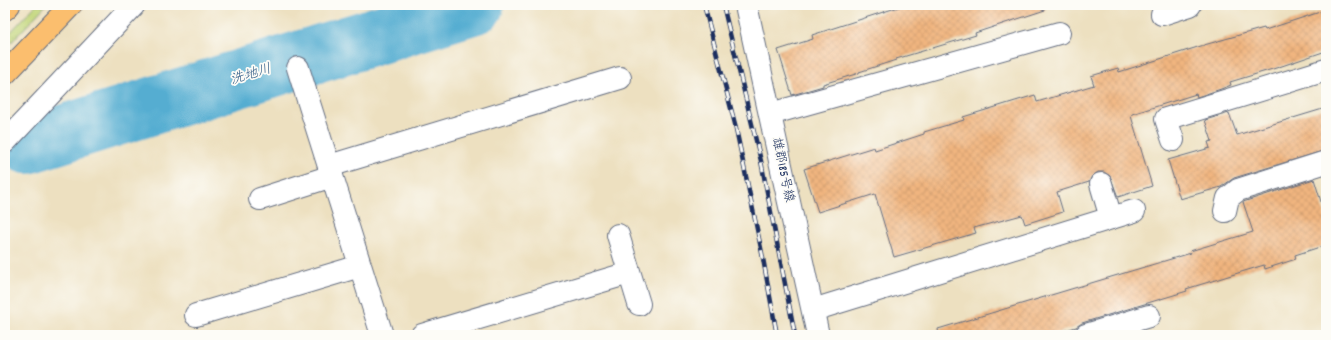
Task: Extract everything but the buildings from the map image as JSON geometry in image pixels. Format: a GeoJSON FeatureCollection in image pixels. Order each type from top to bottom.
{"type":"FeatureCollection","features":[{"type":"Feature","properties":{"kind":"highway"},"geometry":{"type":"LineString","coordinates":[[5,9],[9,5]]}},
{"type":"Feature","properties":{"kind":"highway"},"geometry":{"type":"LineString","coordinates":[[5,74],[71,5]]}},
{"type":"Feature","properties":{"kind":"street"},"geometry":{"type":"LineString","coordinates":[[5,142],[134,5]]}},
{"type":"Feature","properties":{"kind":"street","name":"雄郡185号線"},"geometry":{"type":"LineString","coordinates":[[746,5],[818,335]]}},
{"type":"Feature","properties":{"kind":"street"},"geometry":{"type":"LineString","coordinates":[[1162,14],[1190,5]]}},
{"type":"Feature","properties":{"kind":"street"},"geometry":{"type":"LineString","coordinates":[[770,114],[1059,33]]}},
{"type":"Feature","properties":{"kind":"street"},"geometry":{"type":"LineString","coordinates":[[298,68],[382,335]]}},
{"type":"Feature","properties":{"kind":"street"},"geometry":{"type":"LineString","coordinates":[[1173,140],[1166,119],[1326,70]]}},
{"type":"Feature","properties":{"kind":"street"},"geometry":{"type":"LineString","coordinates":[[260,199],[331,171],[620,78]]}},
{"type":"Feature","properties":{"kind":"street"},"geometry":{"type":"LineString","coordinates":[[1225,211],[1228,198],[1238,190],[1326,162]]}},
{"type":"Feature","properties":{"kind":"street"},"geometry":{"type":"LineString","coordinates":[[1101,184],[1111,218]]}},
{"type":"Feature","properties":{"kind":"street"},"geometry":{"type":"LineString","coordinates":[[813,310],[1134,211]]}},
{"type":"Feature","properties":{"kind":"street"},"geometry":{"type":"LineString","coordinates":[[618,235],[639,304]]}},
{"type":"Feature","properties":{"kind":"street"},"geometry":{"type":"LineString","coordinates":[[196,315],[360,266]]}},
{"type":"Feature","properties":{"kind":"street"},"geometry":{"type":"LineString","coordinates":[[422,335],[629,273]]}},
{"type":"Feature","properties":{"kind":"street"},"geometry":{"type":"LineString","coordinates":[[1086,335],[1121,330],[1149,316]]}},
{"type":"Feature","properties":{"kind":"green space"},"geometry":{"type":"Polygon","coordinates":[[[36,5],[46,5],[5,49],[5,38],[36,5]]]}},
{"type":"Feature","properties":{"kind":"waterway","name":"洗地川"},"geometry":{"type":"LineString","coordinates":[[27,145],[475,5]]}},
{"type":"Feature","properties":{"kind":"railway"},"geometry":{"type":"LineString","coordinates":[[704,5],[735,124],[762,253],[777,335]]}},
{"type":"Feature","properties":{"kind":"railway"},"geometry":{"type":"LineString","coordinates":[[723,5],[761,161],[795,335]]}}]}
